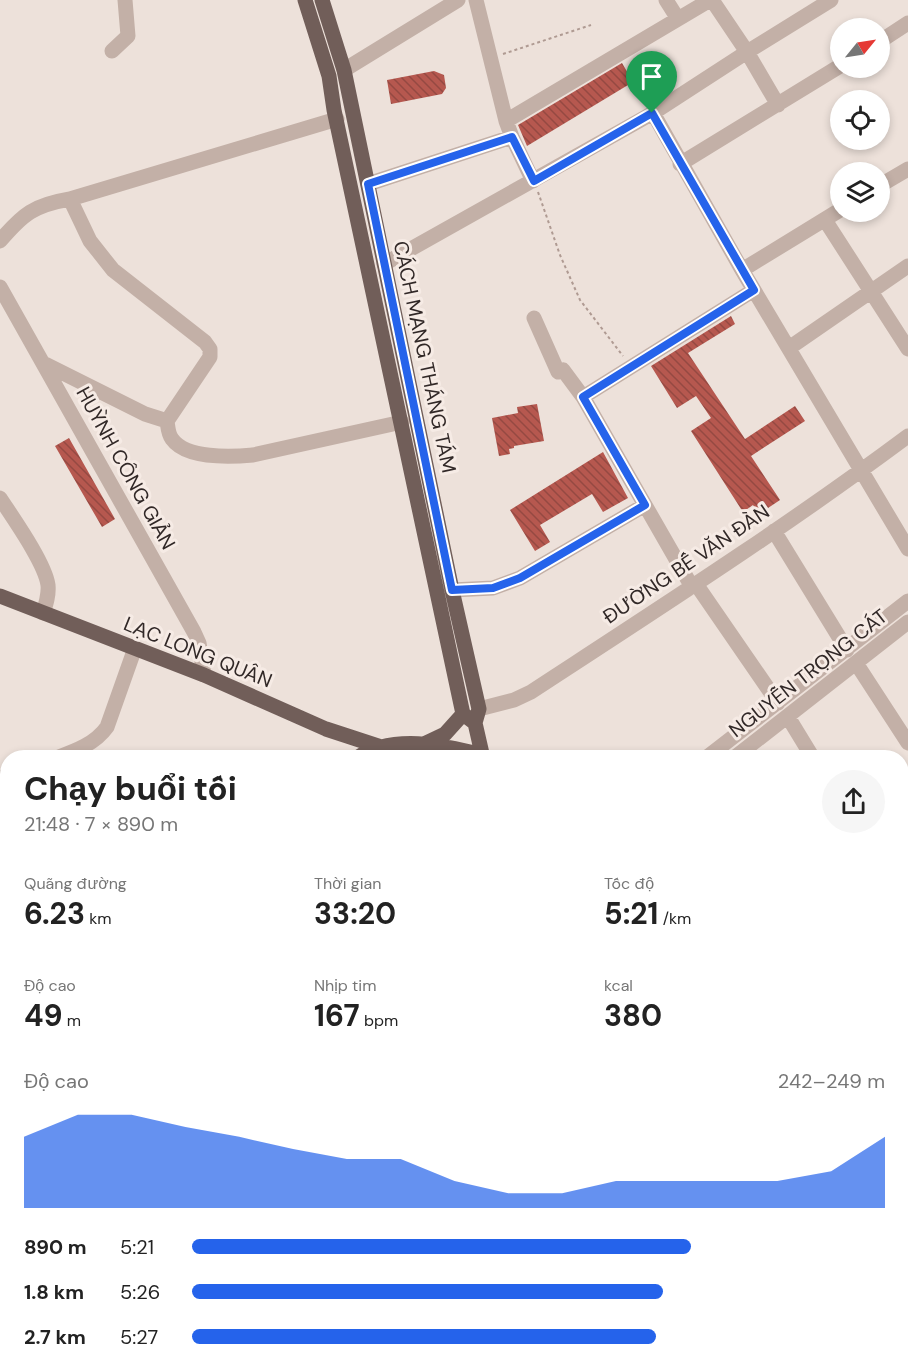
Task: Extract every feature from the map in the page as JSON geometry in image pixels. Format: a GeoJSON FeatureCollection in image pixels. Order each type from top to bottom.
{"type":"FeatureCollection","features":[{"type":"Feature","properties":{"kind":"main road","name":"CÁCH MẠNG THÁNG TÁM"},"geometry":{"type":"LineString","coordinates":[[304,0],[337,73],[337,119],[402,422],[481,750]]}},
{"type":"Feature","properties":{"kind":"main road","name":"CÁCH MẠNG THÁNG TÁM"},"geometry":{"type":"LineString","coordinates":[[322,0],[337,73],[368,184],[452,590],[472,715]]}},
{"type":"Feature","properties":{"kind":"main road","name":"LẠC LONG QUÂN"},"geometry":{"type":"LineString","coordinates":[[0,596],[204,675],[326,729],[381,747]]}},
{"type":"Feature","properties":{"kind":"main road"},"geometry":{"type":"LineString","coordinates":[[424,744],[445,734],[472,715]]}},
{"type":"Feature","properties":{"kind":"main road","name":"LẠC LONG QUÂN"},"geometry":{"type":"LineString","coordinates":[[374,750],[381,747],[424,744],[442,745],[460,750]]}},
{"type":"Feature","properties":{"kind":"main road","name":"LẠC LONG QUÂN"},"geometry":{"type":"LineString","coordinates":[[407,745],[418,750]]}},
{"type":"Feature","properties":{"kind":"street"},"geometry":{"type":"LineString","coordinates":[[112,51],[128,36],[124,0]]}},
{"type":"Feature","properties":{"kind":"street"},"geometry":{"type":"LineString","coordinates":[[337,73],[458,0]]}},
{"type":"Feature","properties":{"kind":"street"},"geometry":{"type":"LineString","coordinates":[[476,0],[506,121],[534,181]]}},
{"type":"Feature","properties":{"kind":"street"},"geometry":{"type":"LineString","coordinates":[[666,0],[678,19]]}},
{"type":"Feature","properties":{"kind":"street"},"geometry":{"type":"LineString","coordinates":[[506,121],[711,0],[747,52],[778,105]]}},
{"type":"Feature","properties":{"kind":"street"},"geometry":{"type":"LineString","coordinates":[[384,264],[652,113],[831,0]]}},
{"type":"Feature","properties":{"kind":"street"},"geometry":{"type":"LineString","coordinates":[[890,35],[908,24]]}},
{"type":"Feature","properties":{"kind":"street"},"geometry":{"type":"LineString","coordinates":[[681,164],[830,72]]}},
{"type":"Feature","properties":{"kind":"street"},"geometry":{"type":"LineString","coordinates":[[652,113],[742,270],[908,549]]}},
{"type":"Feature","properties":{"kind":"street"},"geometry":{"type":"LineString","coordinates":[[0,241],[27,212],[47,202],[70,199],[337,119]]}},
{"type":"Feature","properties":{"kind":"street"},"geometry":{"type":"LineString","coordinates":[[368,184],[512,137]]}},
{"type":"Feature","properties":{"kind":"street"},"geometry":{"type":"LineString","coordinates":[[890,180],[908,169]]}},
{"type":"Feature","properties":{"kind":"street"},"geometry":{"type":"LineString","coordinates":[[70,199],[90,240],[112,270],[209,347],[211,352],[208,361],[167,421],[171,438],[183,448],[228,457],[253,455],[402,422]]}},
{"type":"Feature","properties":{"kind":"street"},"geometry":{"type":"LineString","coordinates":[[742,270],[830,216]]}},
{"type":"Feature","properties":{"kind":"street"},"geometry":{"type":"LineString","coordinates":[[825,219],[908,349]]}},
{"type":"Feature","properties":{"kind":"street"},"geometry":{"type":"LineString","coordinates":[[789,348],[908,267]]}},
{"type":"Feature","properties":{"kind":"street","name":"HUỲNH CÔNG GIẢN"},"geometry":{"type":"LineString","coordinates":[[0,287],[194,632],[199,643],[204,675]]}},
{"type":"Feature","properties":{"kind":"street"},"geometry":{"type":"LineString","coordinates":[[583,397],[754,290]]}},
{"type":"Feature","properties":{"kind":"street"},"geometry":{"type":"LineString","coordinates":[[534,318],[558,372],[564,370],[583,397],[694,585],[777,703]]}},
{"type":"Feature","properties":{"kind":"street"},"geometry":{"type":"LineString","coordinates":[[43,363],[145,414],[167,421]]}},
{"type":"Feature","properties":{"kind":"street","name":"ĐƯỜNG BẾ VĂN ĐÀN"},"geometry":{"type":"LineString","coordinates":[[472,715],[531,692],[774,531],[908,436]]}},
{"type":"Feature","properties":{"kind":"street"},"geometry":{"type":"LineString","coordinates":[[0,498],[46,578],[48,593],[43,613]]}},
{"type":"Feature","properties":{"kind":"street"},"geometry":{"type":"LineString","coordinates":[[452,590],[493,588],[520,578],[645,505]]}},
{"type":"Feature","properties":{"kind":"street"},"geometry":{"type":"LineString","coordinates":[[774,531],[847,650]]}},
{"type":"Feature","properties":{"kind":"street"},"geometry":{"type":"LineString","coordinates":[[716,750],[908,601]]}},
{"type":"Feature","properties":{"kind":"street","name":"NGUYỄN TRỌNG CÁT"},"geometry":{"type":"LineString","coordinates":[[745,750],[908,622]]}},
{"type":"Feature","properties":{"kind":"street"},"geometry":{"type":"LineString","coordinates":[[76,750],[97,739],[107,727],[135,648]]}},
{"type":"Feature","properties":{"kind":"street"},"geometry":{"type":"LineString","coordinates":[[856,663],[908,743]]}},
{"type":"Feature","properties":{"kind":"street"},"geometry":{"type":"LineString","coordinates":[[788,717],[808,750]]}},
{"type":"Feature","properties":{"kind":"path"},"geometry":{"type":"LineString","coordinates":[[490,59],[591,25]]}},
{"type":"Feature","properties":{"kind":"path"},"geometry":{"type":"LineString","coordinates":[[534,181],[560,255],[580,300],[613,345],[632,366]]}},
{"type":"Feature","properties":{"kind":"building"},"geometry":{"type":"Polygon","coordinates":[[[622,63],[633,82],[527,146],[518,125],[622,63]]]}},
{"type":"Feature","properties":{"kind":"building"},"geometry":{"type":"Polygon","coordinates":[[[434,71],[444,75],[446,88],[442,94],[391,104],[387,80],[434,71]]]}},
{"type":"Feature","properties":{"kind":"building"},"geometry":{"type":"Polygon","coordinates":[[[731,316],[735,324],[688,353],[745,439],[795,406],[805,421],[751,456],[780,500],[759,514],[753,505],[743,512],[691,431],[711,418],[696,396],[677,408],[651,366],[731,316]]]}},
{"type":"Feature","properties":{"kind":"building"},"geometry":{"type":"Polygon","coordinates":[[[537,404],[544,441],[514,446],[509,449],[510,454],[499,456],[492,418],[518,413],[517,407],[537,404]]]}},
{"type":"Feature","properties":{"kind":"building"},"geometry":{"type":"Polygon","coordinates":[[[69,438],[115,519],[102,527],[55,446],[69,438]]]}},
{"type":"Feature","properties":{"kind":"building"},"geometry":{"type":"Polygon","coordinates":[[[603,452],[628,498],[603,512],[592,494],[540,525],[550,542],[535,551],[510,510],[603,452]]]}},
{"type":"Feature","properties":{"kind":"route"},"geometry":{"type":"LineString","coordinates":[[652,113],[754,290],[583,397],[645,505],[520,578],[493,588],[452,590],[368,184],[512,137],[534,181],[652,113]]}}]}
